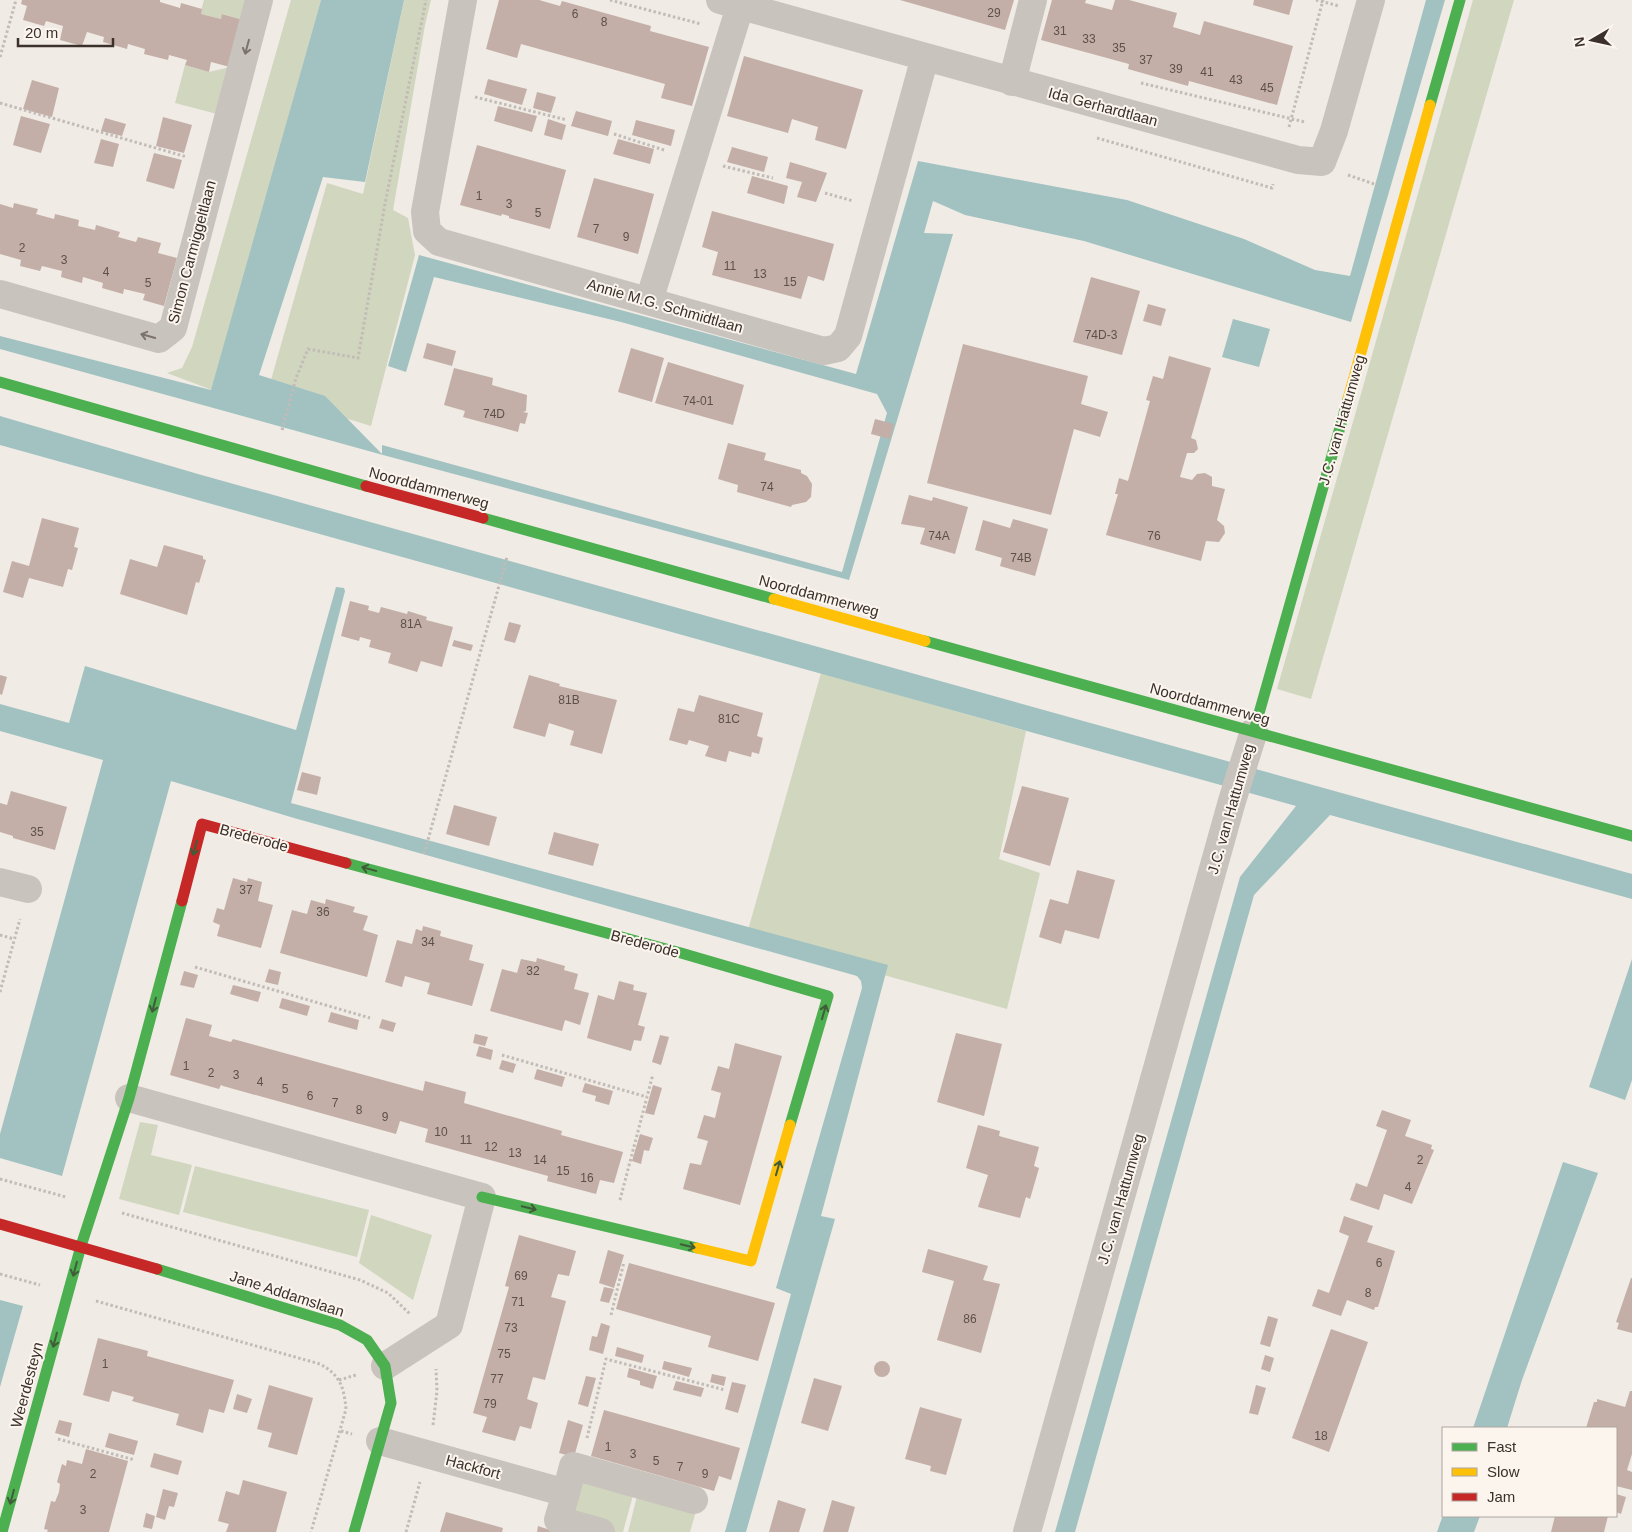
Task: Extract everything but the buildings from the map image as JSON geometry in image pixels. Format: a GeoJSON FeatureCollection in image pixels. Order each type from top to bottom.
{"type":"FeatureCollection","features":[{"type":"Feature","properties":{"kind":"street","name":"Simon Carmiggeltlaan"},"geometry":{"type":"LineString","coordinates":[[0,294],[159,339],[173,328],[260,0]]}},
{"type":"Feature","properties":{"kind":"street","name":"Annie M.G. Schmidtlaan"},"geometry":{"type":"LineString","coordinates":[[463,0],[425,212],[427,230],[439,242],[824,351],[838,348],[848,336],[925,57]]}},
{"type":"Feature","properties":{"kind":"street"},"geometry":{"type":"LineString","coordinates":[[1012,82],[1032,0]]}},
{"type":"Feature","properties":{"kind":"street","name":"Ida Gerhardtlaan"},"geometry":{"type":"LineString","coordinates":[[734,2],[1012,82],[1281,156],[1322,162],[1334,131],[1371,0]]}},
{"type":"Feature","properties":{"kind":"street","name":"J.C. van Hattumweg"},"geometry":{"type":"LineString","coordinates":[[1027,1532],[1232,801],[1254,731],[1460,0]]}},
{"type":"Feature","properties":{"kind":"street"},"geometry":{"type":"LineString","coordinates":[[649,301],[732,32],[734,2]]}},
{"type":"Feature","properties":{"kind":"street","name":"Noorddammerweg"},"geometry":{"type":"LineString","coordinates":[[0,382],[378,489],[1632,836]]}},
{"type":"Feature","properties":{"kind":"street","name":"Brederode"},"geometry":{"type":"LineString","coordinates":[[81,1246],[129,1098],[202,824],[662,948],[828,996],[751,1261],[482,1197],[129,1098]]}},
{"type":"Feature","properties":{"kind":"street"},"geometry":{"type":"LineString","coordinates":[[0,882],[28,889]]}},
{"type":"Feature","properties":{"kind":"street"},"geometry":{"type":"LineString","coordinates":[[385,1366],[449,1325],[482,1197]]}},
{"type":"Feature","properties":{"kind":"street","name":"Jane Addamslaan"},"geometry":{"type":"LineString","coordinates":[[0,1224],[81,1246],[340,1325],[367,1340],[385,1366],[391,1403],[354,1532]]}},
{"type":"Feature","properties":{"kind":"street","name":"Weerdesteyn"},"geometry":{"type":"LineString","coordinates":[[2,1532],[81,1246]]}},
{"type":"Feature","properties":{"kind":"street","name":"Hackfort"},"geometry":{"type":"LineString","coordinates":[[380,1441],[566,1493]]}},
{"type":"Feature","properties":{"kind":"street"},"geometry":{"type":"LineString","coordinates":[[601,1532],[558,1520],[573,1466],[694,1500]]}},
{"type":"Feature","properties":{"kind":"path"},"geometry":{"type":"LineString","coordinates":[[0,57],[16,0]]}},
{"type":"Feature","properties":{"kind":"path"},"geometry":{"type":"LineString","coordinates":[[281,433],[296,378],[308,349],[358,358],[385,204],[426,0]]}},
{"type":"Feature","properties":{"kind":"path"},"geometry":{"type":"LineString","coordinates":[[610,0],[732,32]]}},
{"type":"Feature","properties":{"kind":"path"},"geometry":{"type":"LineString","coordinates":[[1281,156],[1323,0]]}},
{"type":"Feature","properties":{"kind":"path"},"geometry":{"type":"LineString","coordinates":[[446,89],[567,120]]}},
{"type":"Feature","properties":{"kind":"path"},"geometry":{"type":"LineString","coordinates":[[0,103],[188,158]]}},
{"type":"Feature","properties":{"kind":"path"},"geometry":{"type":"LineString","coordinates":[[614,134],[693,159],[772,178]]}},
{"type":"Feature","properties":{"kind":"path"},"geometry":{"type":"LineString","coordinates":[[423,855],[508,553]]}},
{"type":"Feature","properties":{"kind":"path"},"geometry":{"type":"LineString","coordinates":[[0,992],[28,889]]}},
{"type":"Feature","properties":{"kind":"path"},"geometry":{"type":"LineString","coordinates":[[0,935],[14,940]]}},
{"type":"Feature","properties":{"kind":"path"},"geometry":{"type":"LineString","coordinates":[[166,959],[370,1018]]}},
{"type":"Feature","properties":{"kind":"path"},"geometry":{"type":"LineString","coordinates":[[502,1055],[647,1097]]}},
{"type":"Feature","properties":{"kind":"path"},"geometry":{"type":"LineString","coordinates":[[613,1228],[653,1074]]}},
{"type":"Feature","properties":{"kind":"path"},"geometry":{"type":"LineString","coordinates":[[611,1315],[631,1232]]}},
{"type":"Feature","properties":{"kind":"path"},"geometry":{"type":"LineString","coordinates":[[0,1274],[320,1364],[333,1371],[344,1388],[346,1409],[311,1532]]}},
{"type":"Feature","properties":{"kind":"path"},"geometry":{"type":"LineString","coordinates":[[579,1468],[606,1359],[725,1390]]}},
{"type":"Feature","properties":{"kind":"path"},"geometry":{"type":"LineString","coordinates":[[30,1432],[135,1460]]}},
{"type":"Feature","properties":{"kind":"green space"},"geometry":{"type":"Polygon","coordinates":[[[204,0],[245,0],[243,20],[223,14],[221,19],[200,14],[204,0]]]}},
{"type":"Feature","properties":{"kind":"green space"},"geometry":{"type":"Polygon","coordinates":[[[291,0],[321,0],[212,390],[167,373],[182,368],[192,347],[291,0]]]}},
{"type":"Feature","properties":{"kind":"green space"},"geometry":{"type":"Polygon","coordinates":[[[404,0],[431,0],[393,210],[408,218],[415,255],[371,426],[267,394],[327,183],[363,194],[404,0]]]}},
{"type":"Feature","properties":{"kind":"green space"},"geometry":{"type":"Polygon","coordinates":[[[1473,0],[1514,0],[1311,699],[1277,689],[1473,0]]]}},
{"type":"Feature","properties":{"kind":"green space"},"geometry":{"type":"Polygon","coordinates":[[[185,65],[209,72],[230,67],[217,114],[175,103],[185,65]]]}},
{"type":"Feature","properties":{"kind":"green space"},"geometry":{"type":"Polygon","coordinates":[[[821,673],[1026,731],[999,859],[1040,873],[1007,1009],[746,937],[821,673]]]}},
{"type":"Feature","properties":{"kind":"green space"},"geometry":{"type":"Polygon","coordinates":[[[140,1122],[158,1125],[151,1155],[192,1165],[179,1215],[119,1199],[140,1122]]]}},
{"type":"Feature","properties":{"kind":"green space"},"geometry":{"type":"Polygon","coordinates":[[[195,1166],[369,1210],[357,1257],[183,1212],[195,1166]]]}},
{"type":"Feature","properties":{"kind":"green space"},"geometry":{"type":"Polygon","coordinates":[[[371,1215],[432,1235],[413,1300],[359,1263],[371,1215]]]}},
{"type":"Feature","properties":{"kind":"green space"},"geometry":{"type":"Polygon","coordinates":[[[576,1471],[635,1488],[623,1532],[612,1532],[562,1518],[576,1471]]]}},
{"type":"Feature","properties":{"kind":"green space"},"geometry":{"type":"Polygon","coordinates":[[[639,1488],[698,1504],[690,1532],[628,1532],[639,1488]]]}},
{"type":"Feature","properties":{"kind":"water"},"geometry":{"type":"Polygon","coordinates":[[[321,0],[404,0],[365,182],[323,177],[259,375],[325,396],[382,454],[382,445],[842,572],[887,413],[877,394],[621,322],[434,277],[406,372],[388,366],[419,255],[856,374],[918,161],[1127,200],[1244,239],[1315,270],[1350,276],[1426,0],[1445,0],[1351,322],[1084,241],[965,215],[933,201],[924,233],[953,234],[849,580],[383,455],[0,349],[0,336],[211,390],[321,0]]]}},
{"type":"Feature","properties":{"kind":"water"},"geometry":{"type":"Polygon","coordinates":[[[1233,319],[1270,329],[1259,367],[1222,357],[1233,319]]]}},
{"type":"Feature","properties":{"kind":"water"},"geometry":{"type":"Polygon","coordinates":[[[0,416],[198,474],[1632,874],[1632,899],[1330,815],[1254,895],[1075,1532],[1055,1532],[1240,877],[1296,806],[0,445],[0,416]]]}},
{"type":"Feature","properties":{"kind":"water"},"geometry":{"type":"Polygon","coordinates":[[[336,587],[344,588],[345,591],[291,803],[888,965],[821,1216],[835,1219],[746,1532],[725,1532],[791,1294],[776,1288],[862,988],[861,981],[857,976],[294,818],[171,781],[62,1176],[0,1158],[0,1134],[103,760],[0,731],[0,704],[69,723],[85,666],[296,730],[336,587]]]}},
{"type":"Feature","properties":{"kind":"water"},"geometry":{"type":"Polygon","coordinates":[[[1632,959],[1632,1080],[1625,1100],[1589,1087],[1632,959]]]}},
{"type":"Feature","properties":{"kind":"water"},"geometry":{"type":"Polygon","coordinates":[[[1563,1162],[1598,1173],[1522,1380],[1507,1427],[1473,1427],[1563,1162]]]}},
{"type":"Feature","properties":{"kind":"water"},"geometry":{"type":"Polygon","coordinates":[[[0,1300],[23,1306],[0,1387],[0,1300]]]}},
{"type":"Feature","properties":{"kind":"water"},"geometry":{"type":"Polygon","coordinates":[[[1442,1517],[1480,1517],[1474,1532],[1437,1532],[1442,1517]]]}},
{"type":"Feature","properties":{"kind":"traffic: fast"},"geometry":{"type":"LineString","coordinates":[[1430,105],[1460,0]]}},
{"type":"Feature","properties":{"kind":"traffic: fast"},"geometry":{"type":"LineString","coordinates":[[0,382],[366,486]]}},
{"type":"Feature","properties":{"kind":"traffic: fast"},"geometry":{"type":"LineString","coordinates":[[1254,731],[1348,399]]}},
{"type":"Feature","properties":{"kind":"traffic: fast"},"geometry":{"type":"LineString","coordinates":[[483,518],[774,599]]}},
{"type":"Feature","properties":{"kind":"traffic: fast"},"geometry":{"type":"LineString","coordinates":[[925,641],[1632,836]]}},
{"type":"Feature","properties":{"kind":"traffic: fast"},"geometry":{"type":"LineString","coordinates":[[346,863],[681,953],[828,996],[790,1125]]}},
{"type":"Feature","properties":{"kind":"traffic: fast"},"geometry":{"type":"LineString","coordinates":[[2,1532],[81,1246],[129,1098],[182,901]]}},
{"type":"Feature","properties":{"kind":"traffic: fast"},"geometry":{"type":"LineString","coordinates":[[482,1197],[697,1248]]}},
{"type":"Feature","properties":{"kind":"traffic: fast"},"geometry":{"type":"LineString","coordinates":[[157,1269],[340,1325],[367,1340],[385,1366],[391,1403],[354,1532]]}},
{"type":"Feature","properties":{"kind":"traffic: slow"},"geometry":{"type":"LineString","coordinates":[[1348,399],[1430,105]]}},
{"type":"Feature","properties":{"kind":"traffic: slow"},"geometry":{"type":"LineString","coordinates":[[774,599],[925,641]]}},
{"type":"Feature","properties":{"kind":"traffic: slow"},"geometry":{"type":"LineString","coordinates":[[697,1248],[751,1261],[790,1125]]}},
{"type":"Feature","properties":{"kind":"traffic: jam"},"geometry":{"type":"LineString","coordinates":[[366,486],[483,518]]}},
{"type":"Feature","properties":{"kind":"traffic: jam"},"geometry":{"type":"LineString","coordinates":[[182,901],[202,824],[346,863]]}},
{"type":"Feature","properties":{"kind":"traffic: jam"},"geometry":{"type":"LineString","coordinates":[[0,1224],[157,1269]]}}]}
